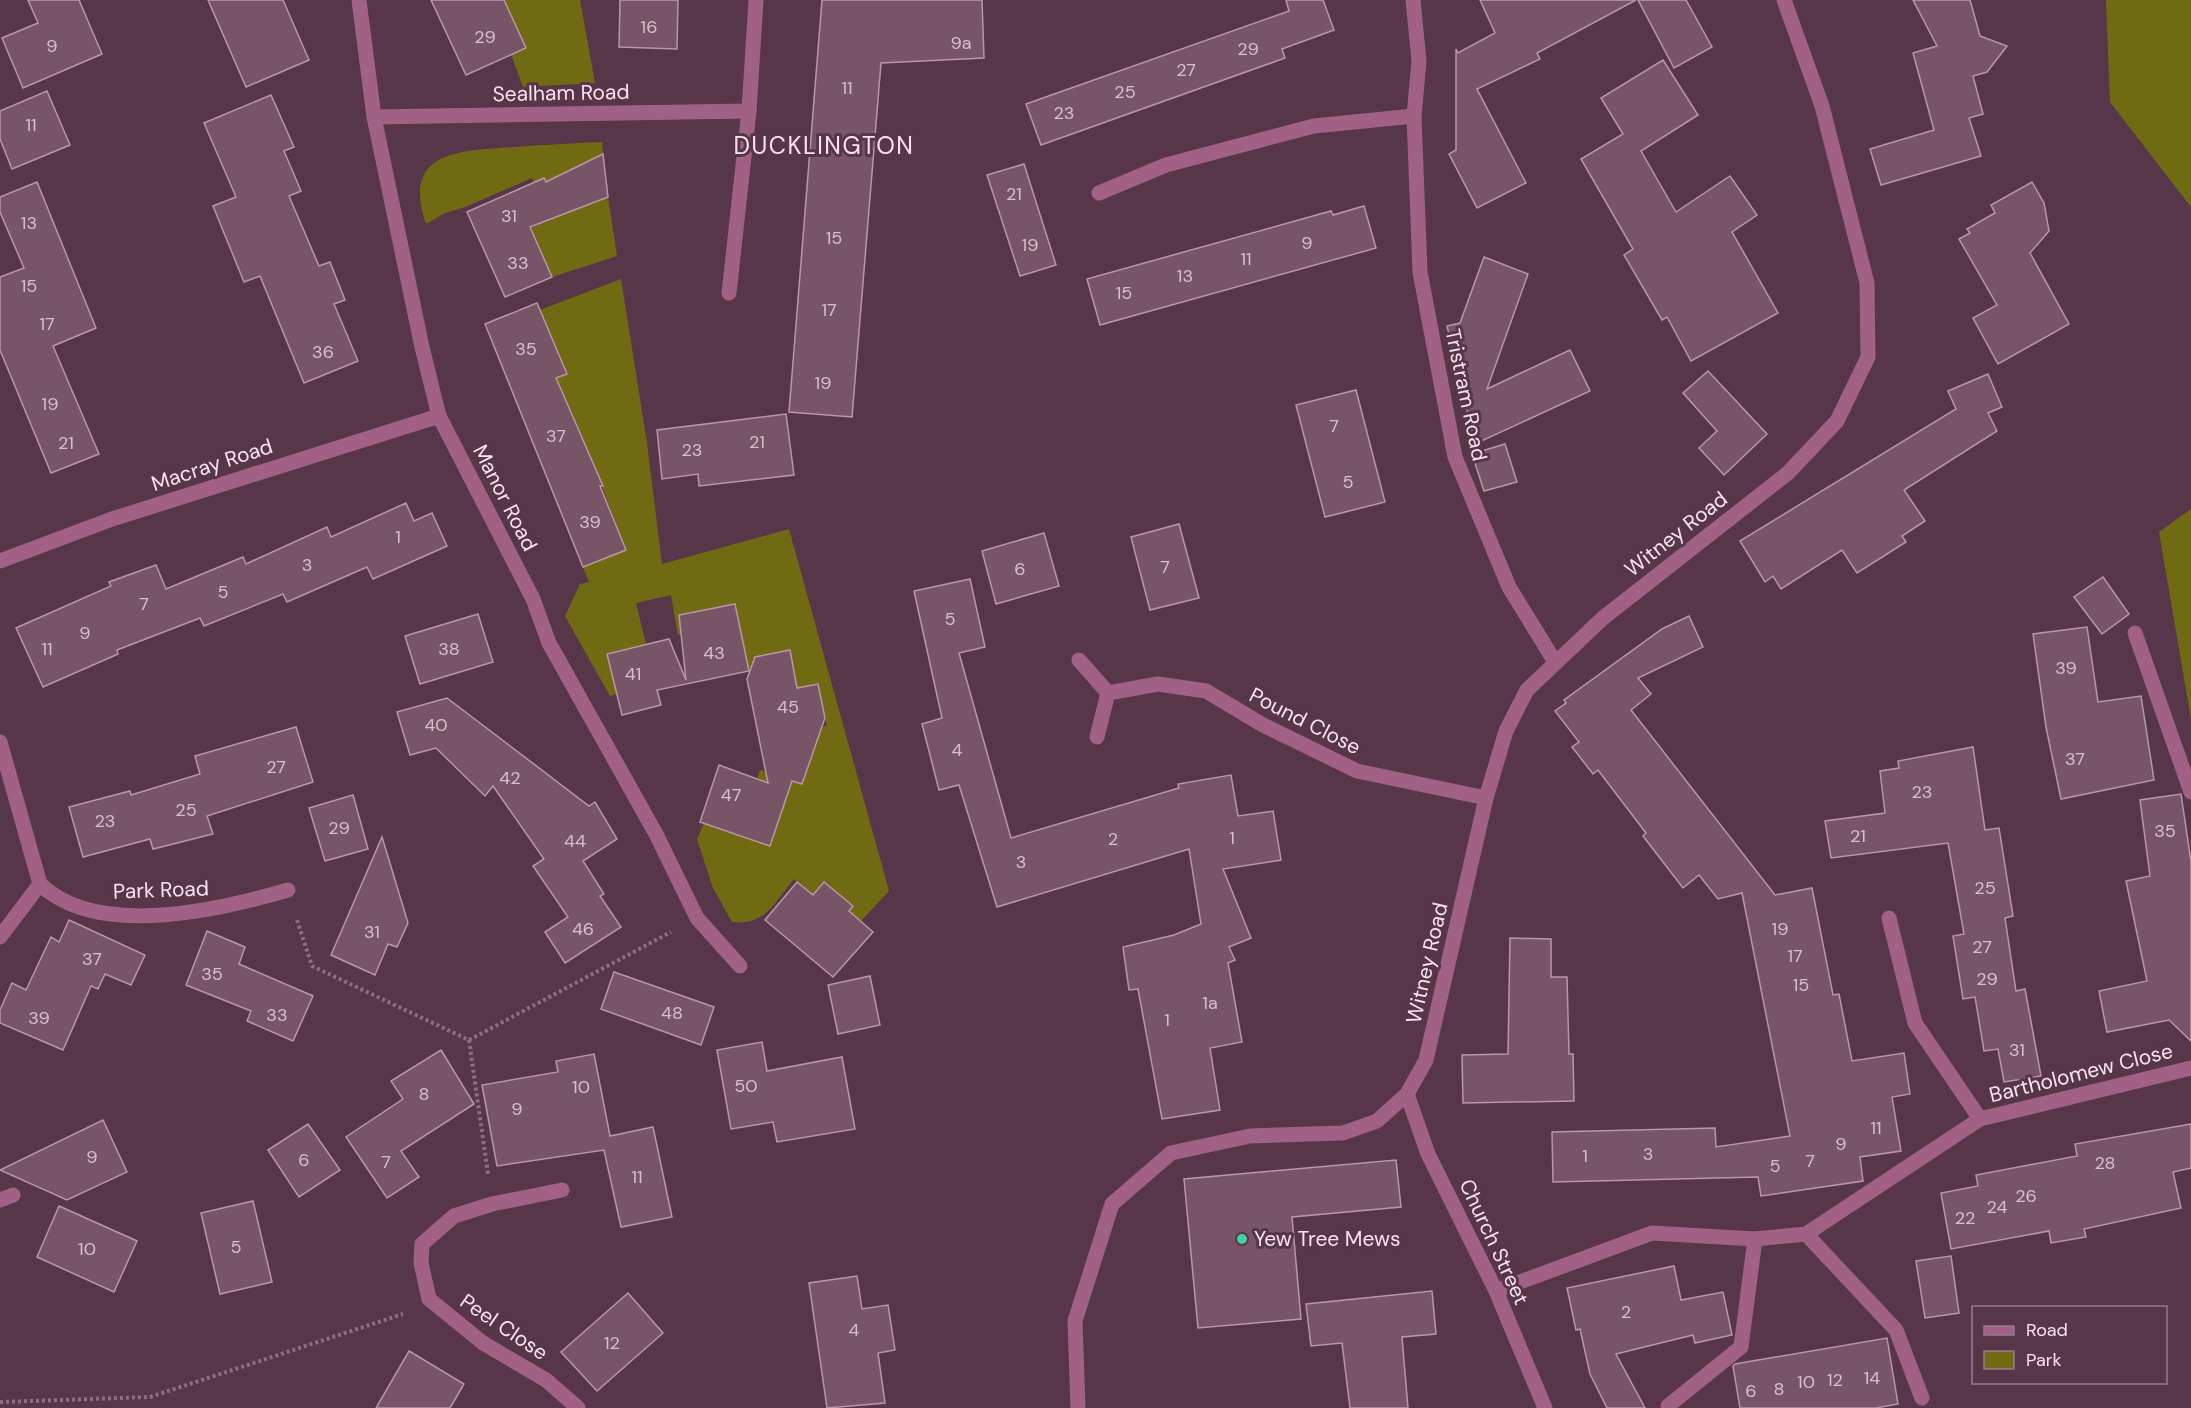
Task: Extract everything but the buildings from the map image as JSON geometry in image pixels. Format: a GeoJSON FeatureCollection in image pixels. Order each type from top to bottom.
{"type":"FeatureCollection","features":[{"type":"Feature","properties":{"kind":"street","name":"Manor Road"},"geometry":{"type":"LineString","coordinates":[[359,0],[374,117],[422,347],[439,416],[533,599],[549,644],[656,834],[697,918],[740,966]]}},
{"type":"Feature","properties":{"kind":"street"},"geometry":{"type":"LineString","coordinates":[[729,293],[749,111],[756,0]]}},
{"type":"Feature","properties":{"kind":"street","name":"Tristram Road"},"geometry":{"type":"LineString","coordinates":[[1413,0],[1419,61],[1414,116],[1420,272],[1455,457],[1509,587],[1555,662]]}},
{"type":"Feature","properties":{"kind":"street","name":"Witney Road"},"geometry":{"type":"LineString","coordinates":[[1078,1408],[1075,1321],[1112,1204],[1171,1153],[1250,1136],[1343,1133],[1377,1121],[1407,1094],[1426,1060],[1486,798],[1506,731],[1527,690],[1603,618],[1788,473],[1837,421],[1868,357],[1867,283],[1822,106],[1784,0]]}},
{"type":"Feature","properties":{"kind":"street","name":"Sealham Road"},"geometry":{"type":"LineString","coordinates":[[374,117],[749,111]]}},
{"type":"Feature","properties":{"kind":"street"},"geometry":{"type":"LineString","coordinates":[[1099,193],[1166,165],[1314,126],[1414,116]]}},
{"type":"Feature","properties":{"kind":"street","name":"Macray Road"},"geometry":{"type":"LineString","coordinates":[[0,561],[112,519],[439,416]]}},
{"type":"Feature","properties":{"kind":"street"},"geometry":{"type":"LineString","coordinates":[[2135,633],[2191,792]]}},
{"type":"Feature","properties":{"kind":"street"},"geometry":{"type":"LineString","coordinates":[[1079,660],[1108,693],[1096,737]]}},
{"type":"Feature","properties":{"kind":"street","name":"Pound Close"},"geometry":{"type":"LineString","coordinates":[[1108,693],[1158,684],[1206,691],[1257,722],[1357,771],[1486,798]]}},
{"type":"Feature","properties":{"kind":"street"},"geometry":{"type":"LineString","coordinates":[[0,742],[40,884],[0,937]]}},
{"type":"Feature","properties":{"kind":"street","name":"Park Road"},"geometry":{"type":"LineString","coordinates":[[40,884],[54,898],[68,905],[104,912],[140,915],[209,911],[288,890]]}},
{"type":"Feature","properties":{"kind":"street","name":"Bartholomew Close"},"geometry":{"type":"LineString","coordinates":[[1889,918],[1915,1023],[1980,1119]]}},
{"type":"Feature","properties":{"kind":"street","name":"Bartholomew Close"},"geometry":{"type":"LineString","coordinates":[[1496,1291],[1652,1233],[1755,1239],[1806,1234],[1980,1119],[2191,1068]]}},
{"type":"Feature","properties":{"kind":"street","name":"Church Street"},"geometry":{"type":"LineString","coordinates":[[1407,1094],[1428,1154],[1496,1291],[1545,1408]]}},
{"type":"Feature","properties":{"kind":"street","name":"Peel Close"},"geometry":{"type":"LineString","coordinates":[[562,1190],[492,1204],[454,1216],[422,1244],[421,1263],[429,1299],[483,1342],[546,1380],[578,1408]]}},
{"type":"Feature","properties":{"kind":"street"},"geometry":{"type":"LineString","coordinates":[[1806,1234],[1896,1330],[1922,1398]]}},
{"type":"Feature","properties":{"kind":"street"},"geometry":{"type":"LineString","coordinates":[[1668,1406],[1741,1347],[1755,1239]]}},
{"type":"Feature","properties":{"kind":"path"},"geometry":{"type":"LineString","coordinates":[[288,890],[312,966],[470,1041]]}},
{"type":"Feature","properties":{"kind":"path"},"geometry":{"type":"LineString","coordinates":[[470,1041],[697,918]]}},
{"type":"Feature","properties":{"kind":"path"},"geometry":{"type":"LineString","coordinates":[[470,1041],[492,1204]]}},
{"type":"Feature","properties":{"kind":"path"},"geometry":{"type":"LineString","coordinates":[[0,1402],[150,1397],[396,1317],[429,1299]]}},
{"type":"Feature","properties":{"kind":"green space"},"geometry":{"type":"Polygon","coordinates":[[[493,0],[580,0],[595,83],[523,87],[511,54],[526,47],[512,17],[493,0]]]}},
{"type":"Feature","properties":{"kind":"green space"},"geometry":{"type":"Polygon","coordinates":[[[2106,0],[2191,0],[2191,207],[2110,102],[2106,0]]]}},
{"type":"Feature","properties":{"kind":"green space"},"geometry":{"type":"Polygon","coordinates":[[[602,142],[603,154],[567,172],[583,207],[608,197],[617,256],[552,277],[531,228],[551,219],[532,178],[465,207],[445,213],[426,224],[420,200],[422,181],[429,168],[440,159],[474,150],[602,142]]]}},
{"type":"Feature","properties":{"kind":"green space"},"geometry":{"type":"Polygon","coordinates":[[[621,279],[647,443],[662,564],[789,529],[889,891],[861,921],[849,911],[852,906],[824,882],[813,895],[794,879],[768,911],[761,916],[753,920],[732,922],[713,888],[697,839],[704,823],[770,846],[778,821],[748,811],[760,770],[802,784],[815,747],[781,736],[827,726],[818,685],[797,688],[790,651],[755,657],[757,668],[749,671],[735,604],[706,610],[710,628],[678,635],[671,595],[636,603],[646,644],[607,654],[617,694],[610,696],[565,616],[580,584],[589,582],[583,567],[626,550],[595,468],[555,379],[567,374],[540,310],[621,279]]]}},
{"type":"Feature","properties":{"kind":"green space"},"geometry":{"type":"Polygon","coordinates":[[[2191,509],[2191,719],[2159,532],[2191,509]]]}},
{"type":"Feature","properties":{"kind":"place","name":"Yew Tree Mews"},"geometry":{"type":"Point","coordinates":[1242,1239]}},
{"type":"Feature","properties":{"kind":"district","name":"DUCKLINGTON"},"geometry":{"type":"Point","coordinates":[824,146]}}]}
